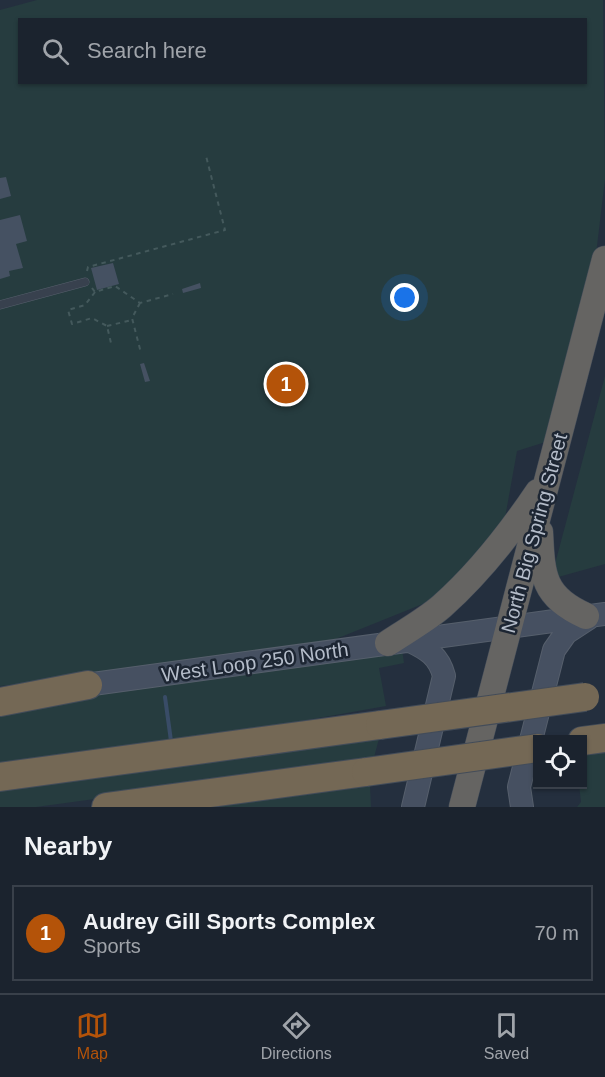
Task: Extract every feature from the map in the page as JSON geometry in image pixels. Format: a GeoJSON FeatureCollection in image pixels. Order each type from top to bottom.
{"type":"FeatureCollection","features":[{"type":"Feature","properties":{"kind":"highway","name":"North Big Spring Street"},"geometry":{"type":"LineString","coordinates":[[462,807],[605,259]]}},
{"type":"Feature","properties":{"kind":"highway"},"geometry":{"type":"LineString","coordinates":[[399,642],[464,584],[521,517],[548,477]]}},
{"type":"Feature","properties":{"kind":"highway"},"geometry":{"type":"LineString","coordinates":[[540,510],[543,561],[550,588],[565,607],[596,615]]}},
{"type":"Feature","properties":{"kind":"highway"},"geometry":{"type":"LineString","coordinates":[[0,699],[88,685]]}},
{"type":"Feature","properties":{"kind":"highway"},"geometry":{"type":"LineString","coordinates":[[0,777],[595,696]]}},
{"type":"Feature","properties":{"kind":"highway"},"geometry":{"type":"LineString","coordinates":[[587,740],[605,738]]}},
{"type":"Feature","properties":{"kind":"highway"},"geometry":{"type":"LineString","coordinates":[[106,807],[533,749]]}},
{"type":"Feature","properties":{"kind":"main road","name":"West Loop 250 North"},"geometry":{"type":"LineString","coordinates":[[88,685],[596,615]]}},
{"type":"Feature","properties":{"kind":"main road"},"geometry":{"type":"LineString","coordinates":[[522,807],[519,787],[554,650],[572,628],[596,615]]}},
{"type":"Feature","properties":{"kind":"main road"},"geometry":{"type":"LineString","coordinates":[[399,642],[425,647],[435,657],[444,676],[413,807]]}},
{"type":"Feature","properties":{"kind":"lane"},"geometry":{"type":"LineString","coordinates":[[0,305],[85,282]]}},
{"type":"Feature","properties":{"kind":"path"},"geometry":{"type":"LineString","coordinates":[[95,291],[85,282],[88,267],[225,230],[206,156]]}},
{"type":"Feature","properties":{"kind":"path"},"geometry":{"type":"LineString","coordinates":[[132,320],[107,326],[92,318],[72,324],[68,310],[85,305],[95,291],[115,286],[140,303],[173,294]]}},
{"type":"Feature","properties":{"kind":"path"},"geometry":{"type":"LineString","coordinates":[[140,303],[132,320],[141,353]]}},
{"type":"Feature","properties":{"kind":"path"},"geometry":{"type":"LineString","coordinates":[[107,326],[111,343]]}},
{"type":"Feature","properties":{"kind":"green space"},"geometry":{"type":"Polygon","coordinates":[[[37,0],[603,0],[605,179],[587,330],[558,438],[517,451],[505,518],[455,591],[306,651],[0,686],[0,10],[37,0]]]}},
{"type":"Feature","properties":{"kind":"green space"},"geometry":{"type":"Polygon","coordinates":[[[605,376],[605,564],[551,579],[605,376]]]}},
{"type":"Feature","properties":{"kind":"green space"},"geometry":{"type":"Polygon","coordinates":[[[402,649],[404,663],[379,668],[386,706],[268,727],[0,764],[0,707],[402,649]]]}},
{"type":"Feature","properties":{"kind":"green space"},"geometry":{"type":"Polygon","coordinates":[[[380,735],[373,761],[36,807],[0,807],[0,790],[380,735]]]}},
{"type":"Feature","properties":{"kind":"green space"},"geometry":{"type":"Polygon","coordinates":[[[605,752],[605,807],[577,807],[581,802],[579,789],[587,789],[587,755],[605,752]]]}},
{"type":"Feature","properties":{"kind":"green space"},"geometry":{"type":"Polygon","coordinates":[[[370,786],[371,807],[216,807],[370,786]]]}},
{"type":"Feature","properties":{"kind":"building"},"geometry":{"type":"Polygon","coordinates":[[[6,177],[11,196],[0,199],[0,178],[6,177]]]}},
{"type":"Feature","properties":{"kind":"building"},"geometry":{"type":"Polygon","coordinates":[[[20,215],[27,241],[16,244],[23,268],[9,271],[10,276],[0,279],[0,220],[20,215]]]}},
{"type":"Feature","properties":{"kind":"building"},"geometry":{"type":"Polygon","coordinates":[[[113,263],[119,284],[97,290],[91,268],[113,263]]]}},
{"type":"Feature","properties":{"kind":"building"},"geometry":{"type":"Polygon","coordinates":[[[200,283],[201,288],[183,293],[182,289],[200,283]]]}},
{"type":"Feature","properties":{"kind":"building"},"geometry":{"type":"Polygon","coordinates":[[[144,363],[150,381],[145,382],[140,364],[144,363]]]}},
{"type":"Feature","properties":{"kind":"waterway"},"geometry":{"type":"LineString","coordinates":[[165,697],[171,741]]}},
{"type":"Feature","properties":{"kind":"place","name":"Audrey Gill Sports Complex"},"geometry":{"type":"Point","coordinates":[286,384]}}]}
